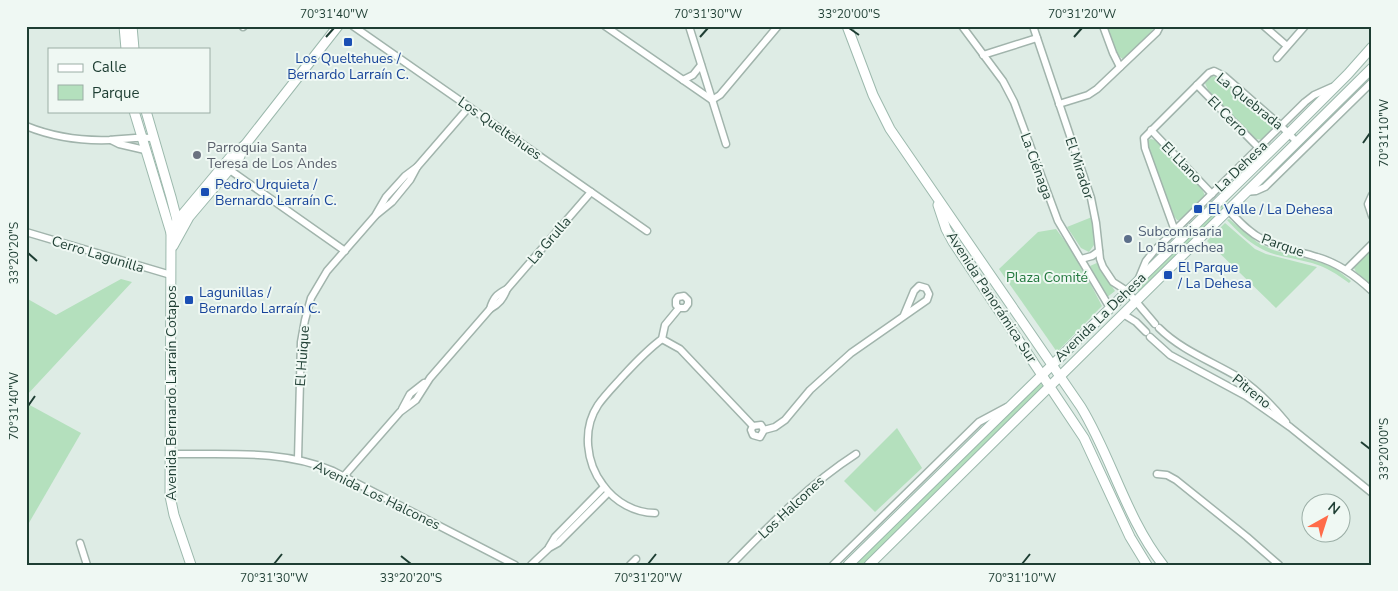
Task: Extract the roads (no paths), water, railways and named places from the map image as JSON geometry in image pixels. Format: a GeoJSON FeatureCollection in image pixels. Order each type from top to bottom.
{"type":"FeatureCollection","features":[{"type":"Feature","properties":{"kind":"street"},"geometry":{"type":"LineString","coordinates":[[124,26],[126,48]]}},
{"type":"Feature","properties":{"kind":"street"},"geometry":{"type":"LineString","coordinates":[[132,26],[134,48]]}},
{"type":"Feature","properties":{"kind":"street","name":"Avenida Bernardo Larraín Cotapos"},"geometry":{"type":"LineString","coordinates":[[173,241],[227,167],[233,154],[245,145],[338,26]]}},
{"type":"Feature","properties":{"kind":"street","name":"Los Queltehues"},"geometry":{"type":"LineString","coordinates":[[353,26],[647,231]]}},
{"type":"Feature","properties":{"kind":"street"},"geometry":{"type":"LineString","coordinates":[[605,26],[712,100]]}},
{"type":"Feature","properties":{"kind":"street"},"geometry":{"type":"LineString","coordinates":[[689,26],[726,144]]}},
{"type":"Feature","properties":{"kind":"street"},"geometry":{"type":"LineString","coordinates":[[712,100],[720,94],[778,26]]}},
{"type":"Feature","properties":{"kind":"street","name":"Avenida Panorámica Sur"},"geometry":{"type":"LineString","coordinates":[[847,26],[881,112],[900,145],[1052,364],[1090,423],[1131,512],[1163,565]]}},
{"type":"Feature","properties":{"kind":"street","name":"La Ciénaga"},"geometry":{"type":"LineString","coordinates":[[962,26],[1003,80],[1011,95],[1058,221],[1101,296],[1110,308]]}},
{"type":"Feature","properties":{"kind":"street","name":"El Mirador"},"geometry":{"type":"LineString","coordinates":[[1033,26],[1091,198],[1103,268],[1109,278],[1127,291],[1136,301]]}},
{"type":"Feature","properties":{"kind":"street"},"geometry":{"type":"LineString","coordinates":[[1103,26],[1120,67]]}},
{"type":"Feature","properties":{"kind":"street"},"geometry":{"type":"LineString","coordinates":[[1059,104],[1092,92],[1157,32],[1160,26]]}},
{"type":"Feature","properties":{"kind":"street"},"geometry":{"type":"LineString","coordinates":[[1264,26],[1287,46]]}},
{"type":"Feature","properties":{"kind":"street"},"geometry":{"type":"LineString","coordinates":[[1277,58],[1304,26]]}},
{"type":"Feature","properties":{"kind":"street"},"geometry":{"type":"LineString","coordinates":[[983,55],[1037,38]]}},
{"type":"Feature","properties":{"kind":"street","name":"Avenida La Dehesa"},"geometry":{"type":"LineString","coordinates":[[848,565],[1336,86],[1372,47]]}},
{"type":"Feature","properties":{"kind":"street"},"geometry":{"type":"LineString","coordinates":[[683,80],[694,76],[701,65]]}},
{"type":"Feature","properties":{"kind":"street","name":"Avenida La Dehesa"},"geometry":{"type":"LineString","coordinates":[[869,565],[1244,192],[1372,68]]}},
{"type":"Feature","properties":{"kind":"street","name":"La Quebrada"},"geometry":{"type":"LineString","coordinates":[[1151,130],[1212,72],[1220,73],[1297,142]]}},
{"type":"Feature","properties":{"kind":"street","name":"Avenida La Dehesa"},"geometry":{"type":"LineString","coordinates":[[1244,192],[1256,191],[1264,187],[1372,82]]}},
{"type":"Feature","properties":{"kind":"street","name":"El Cerro"},"geometry":{"type":"LineString","coordinates":[[1197,85],[1259,148]]}},
{"type":"Feature","properties":{"kind":"street","name":"La Dehesa"},"geometry":{"type":"LineString","coordinates":[[1138,281],[1149,257],[1175,230],[1310,98],[1336,86]]}},
{"type":"Feature","properties":{"kind":"street","name":"El Huique"},"geometry":{"type":"LineString","coordinates":[[298,459],[301,342],[311,298],[326,272],[374,216],[392,202],[410,180],[417,167],[469,107]]}},
{"type":"Feature","properties":{"kind":"street"},"geometry":{"type":"LineString","coordinates":[[134,112],[173,241]]}},
{"type":"Feature","properties":{"kind":"street"},"geometry":{"type":"LineString","coordinates":[[146,112],[177,221]]}},
{"type":"Feature","properties":{"kind":"street"},"geometry":{"type":"LineString","coordinates":[[26,126],[66,137],[111,140],[142,137],[153,138]]}},
{"type":"Feature","properties":{"kind":"street"},"geometry":{"type":"LineString","coordinates":[[1151,130],[1144,138],[1144,144],[1175,230]]}},
{"type":"Feature","properties":{"kind":"street","name":"El Llano"},"geometry":{"type":"LineString","coordinates":[[1151,130],[1212,194]]}},
{"type":"Feature","properties":{"kind":"street"},"geometry":{"type":"LineString","coordinates":[[111,140],[119,144],[145,150]]}},
{"type":"Feature","properties":{"kind":"street"},"geometry":{"type":"LineString","coordinates":[[227,167],[344,251]]}},
{"type":"Feature","properties":{"kind":"street","name":"Avenida Bernardo Larraín Cotapos"},"geometry":{"type":"LineString","coordinates":[[191,565],[172,507],[170,491],[171,275],[173,241],[177,221],[227,167]]}},
{"type":"Feature","properties":{"kind":"street","name":"La Grulla"},"geometry":{"type":"LineString","coordinates":[[344,476],[400,412],[416,400],[430,378],[490,309],[493,299],[498,293],[507,289],[591,192]]}},
{"type":"Feature","properties":{"kind":"street","name":"Avenida Panorámica Sur"},"geometry":{"type":"LineString","coordinates":[[933,192],[946,229],[953,242],[1084,438],[1147,565]]}},
{"type":"Feature","properties":{"kind":"street"},"geometry":{"type":"LineString","coordinates":[[1372,195],[1368,204],[1372,216]]}},
{"type":"Feature","properties":{"kind":"street"},"geometry":{"type":"LineString","coordinates":[[171,197],[186,202],[195,200]]}},
{"type":"Feature","properties":{"kind":"street","name":"Parque"},"geometry":{"type":"LineString","coordinates":[[1227,210],[1249,231],[1263,240],[1323,259],[1346,270],[1372,291]]}},
{"type":"Feature","properties":{"kind":"street","name":"Cerro Lagunilla"},"geometry":{"type":"LineString","coordinates":[[26,232],[171,275]]}},
{"type":"Feature","properties":{"kind":"street"},"geometry":{"type":"LineString","coordinates":[[1346,270],[1372,244]]}},
{"type":"Feature","properties":{"kind":"street"},"geometry":{"type":"LineString","coordinates":[[1081,259],[1092,256],[1099,251]]}},
{"type":"Feature","properties":{"kind":"street"},"geometry":{"type":"LineString","coordinates":[[753,426],[752,433],[760,437],[764,430],[775,427],[785,420],[804,397],[851,353],[927,300],[929,294],[926,288],[920,286],[914,289],[904,315]]}},
{"type":"Feature","properties":{"kind":"street","name":"Pitreno"},"geometry":{"type":"LineString","coordinates":[[1136,301],[1157,326],[1176,342],[1252,387],[1290,427]]}},
{"type":"Feature","properties":{"kind":"street"},"geometry":{"type":"LineString","coordinates":[[655,514],[632,508],[618,501],[606,490],[593,468],[589,452],[589,428],[598,406],[646,351],[662,339],[665,326],[679,308]]}},
{"type":"Feature","properties":{"kind":"street","name":"Pitreno"},"geometry":{"type":"LineString","coordinates":[[1123,314],[1136,322],[1170,355],[1246,396],[1290,427],[1372,493]]}},
{"type":"Feature","properties":{"kind":"street"},"geometry":{"type":"LineString","coordinates":[[662,339],[680,349],[753,426]]}},
{"type":"Feature","properties":{"kind":"street"},"geometry":{"type":"LineString","coordinates":[[1203,373],[1209,368],[1209,361]]}},
{"type":"Feature","properties":{"kind":"street"},"geometry":{"type":"LineString","coordinates":[[833,565],[978,422],[1010,405]]}},
{"type":"Feature","properties":{"kind":"street"},"geometry":{"type":"LineString","coordinates":[[753,426],[761,425],[764,430]]}},
{"type":"Feature","properties":{"kind":"street","name":"Avenida Los Halcones"},"geometry":{"type":"LineString","coordinates":[[170,454],[274,456],[298,459],[322,466],[515,565]]}},
{"type":"Feature","properties":{"kind":"street","name":"Los Halcones"},"geometry":{"type":"LineString","coordinates":[[730,565],[802,494],[826,474],[856,454]]}},
{"type":"Feature","properties":{"kind":"street"},"geometry":{"type":"LineString","coordinates":[[945,455],[952,463]]}},
{"type":"Feature","properties":{"kind":"street"},"geometry":{"type":"LineString","coordinates":[[1158,474],[1167,475],[1176,480],[1252,540],[1279,565]]}},
{"type":"Feature","properties":{"kind":"street"},"geometry":{"type":"LineString","coordinates":[[531,565],[549,548],[555,537],[606,490]]}},
{"type":"Feature","properties":{"kind":"street"},"geometry":{"type":"LineString","coordinates":[[856,542],[864,549]]}},
{"type":"Feature","properties":{"kind":"street"},"geometry":{"type":"LineString","coordinates":[[80,543],[87,565]]}},
{"type":"Feature","properties":{"kind":"street"},"geometry":{"type":"LineString","coordinates":[[1140,554],[1146,554],[1151,548]]}},
{"type":"Feature","properties":{"kind":"street"},"geometry":{"type":"LineString","coordinates":[[1265,565],[1271,558]]}},
{"type":"Feature","properties":{"kind":"street"},"geometry":{"type":"LineString","coordinates":[[630,565],[636,559]]}},
{"type":"Feature","properties":{"kind":"place","name":"Los Queltehues / Bernardo Larraín C."},"geometry":{"type":"Point","coordinates":[348,42]}},
{"type":"Feature","properties":{"kind":"place","name":"Parroquia Santa Teresa de Los Andes"},"geometry":{"type":"Point","coordinates":[197,155]}},
{"type":"Feature","properties":{"kind":"place","name":"Pedro Urquieta / Bernardo Larraín C."},"geometry":{"type":"Point","coordinates":[205,192]}},
{"type":"Feature","properties":{"kind":"place","name":"El Valle / La Dehesa"},"geometry":{"type":"Point","coordinates":[1198,209]}},
{"type":"Feature","properties":{"kind":"place","name":"Subcomisaria Lo Barnechea"},"geometry":{"type":"Point","coordinates":[1128,239]}},
{"type":"Feature","properties":{"kind":"place","name":"El Parque / La Dehesa"},"geometry":{"type":"Point","coordinates":[1168,275]}},
{"type":"Feature","properties":{"kind":"place","name":"Lagunillas / Bernardo Larraín C."},"geometry":{"type":"Point","coordinates":[189,300]}},
{"type":"Feature","properties":{"kind":"park label","name":"Plaza Comité"},"geometry":{"type":"Point","coordinates":[1047,277]}}]}
